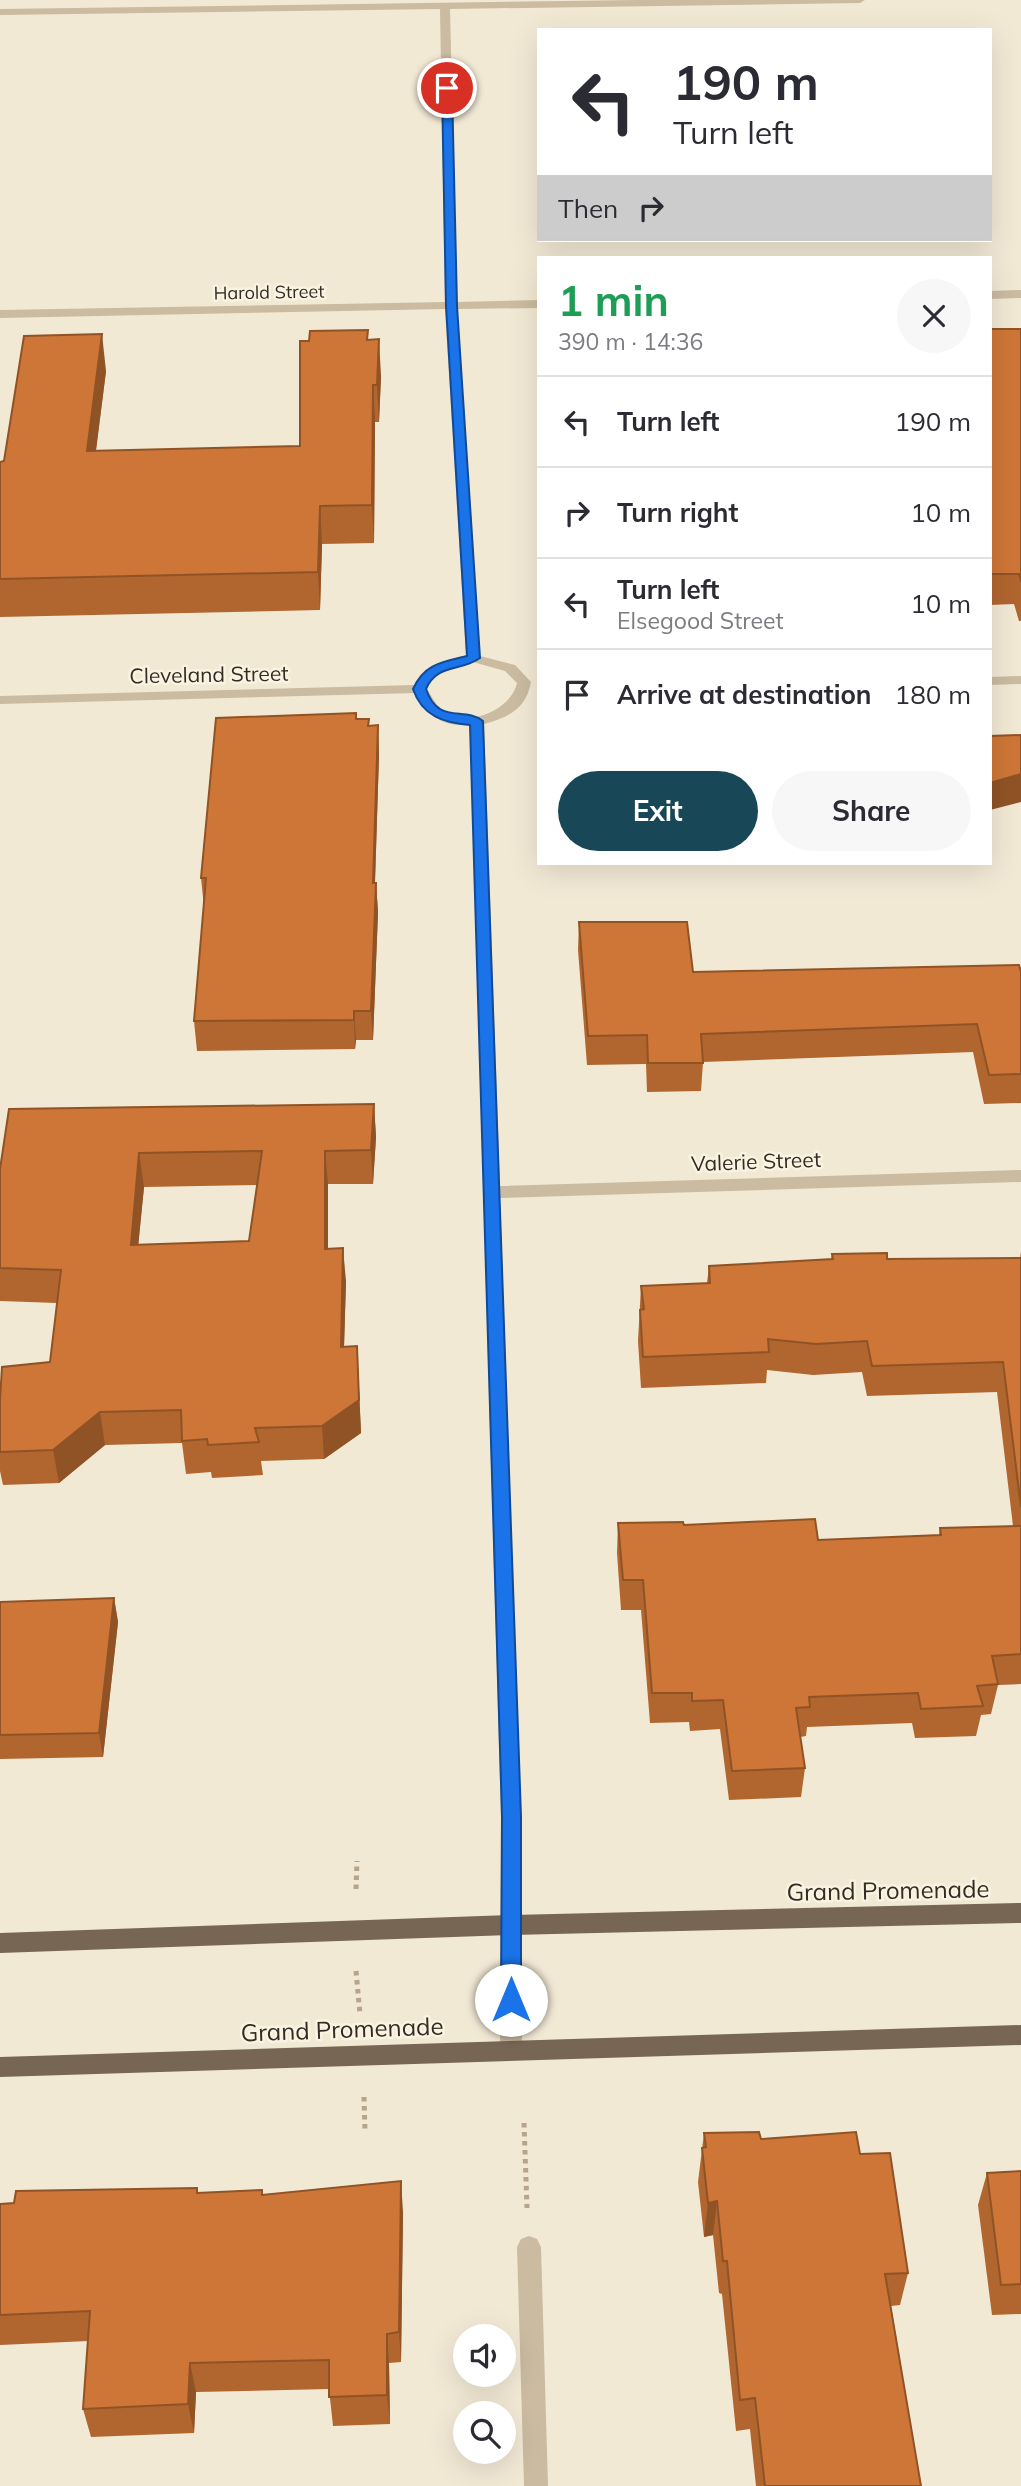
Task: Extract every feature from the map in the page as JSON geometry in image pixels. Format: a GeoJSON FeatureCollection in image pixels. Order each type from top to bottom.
{"type":"FeatureCollection","features":[{"type":"Feature","properties":{"kind":"main road","name":"Grand Promenade"},"geometry":{"type":"LineString","coordinates":[[0,1943],[1021,1913]]}},
{"type":"Feature","properties":{"kind":"main road","name":"Grand Promenade"},"geometry":{"type":"LineString","coordinates":[[0,2067],[1021,2035]]}},
{"type":"Feature","properties":{"kind":"street"},"geometry":{"type":"LineString","coordinates":[[0,12],[860,0]]}},
{"type":"Feature","properties":{"kind":"street"},"geometry":{"type":"LineString","coordinates":[[445,6],[451,306],[473,658]]}},
{"type":"Feature","properties":{"kind":"street"},"geometry":{"type":"LineString","coordinates":[[992,295],[1021,294]]}},
{"type":"Feature","properties":{"kind":"street","name":"Harold Street"},"geometry":{"type":"LineString","coordinates":[[0,314],[537,304]]}},
{"type":"Feature","properties":{"kind":"street"},"geometry":{"type":"LineString","coordinates":[[473,658],[494,661],[511,668],[532,691],[510,711],[477,721],[455,720],[436,713],[424,702],[420,689],[425,677],[436,667],[473,658]]}},
{"type":"Feature","properties":{"kind":"street"},"geometry":{"type":"LineString","coordinates":[[992,681],[1021,680]]}},
{"type":"Feature","properties":{"kind":"street","name":"Cleveland Street"},"geometry":{"type":"LineString","coordinates":[[0,700],[420,689]]}},
{"type":"Feature","properties":{"kind":"street"},"geometry":{"type":"LineString","coordinates":[[477,721],[511,1803],[511,2049]]}},
{"type":"Feature","properties":{"kind":"street","name":"Valerie Street"},"geometry":{"type":"LineString","coordinates":[[492,1192],[1021,1176]]}},
{"type":"Feature","properties":{"kind":"street"},"geometry":{"type":"LineString","coordinates":[[528,2247],[536,2486]]}},
{"type":"Feature","properties":{"kind":"path"},"geometry":{"type":"LineString","coordinates":[[355,1961],[360,2009]]}},
{"type":"Feature","properties":{"kind":"path"},"geometry":{"type":"LineString","coordinates":[[524,2123],[528,2247]]}},
{"type":"Feature","properties":{"kind":"building"},"geometry":{"type":"Polygon","coordinates":[[[992,329],[1021,329],[1021,582],[1019,574],[992,574],[992,329]]]}},
{"type":"Feature","properties":{"kind":"building"},"geometry":{"type":"Polygon","coordinates":[[[368,330],[367,340],[379,339],[377,385],[373,385],[372,505],[320,506],[318,572],[0,579],[0,462],[4,461],[24,336],[102,334],[87,451],[300,446],[300,341],[309,341],[310,331],[368,330]]]}},
{"type":"Feature","properties":{"kind":"building"},"geometry":{"type":"Polygon","coordinates":[[[356,713],[356,719],[369,719],[368,726],[378,725],[371,1011],[354,1011],[354,1020],[194,1021],[206,878],[201,878],[216,718],[356,713]]]}},
{"type":"Feature","properties":{"kind":"building"},"geometry":{"type":"Polygon","coordinates":[[[1021,735],[1021,774],[992,782],[992,736],[1021,735]]]}},
{"type":"Feature","properties":{"kind":"building"},"geometry":{"type":"Polygon","coordinates":[[[579,922],[687,922],[693,972],[1019,965],[1021,1074],[989,1075],[977,1024],[701,1034],[703,1063],[648,1063],[647,1035],[588,1036],[579,922]]]}},
{"type":"Feature","properties":{"kind":"building"},"geometry":{"type":"Polygon","coordinates":[[[374,1104],[371,1150],[325,1151],[325,1249],[343,1248],[341,1347],[357,1346],[359,1400],[322,1426],[255,1428],[259,1442],[208,1445],[207,1439],[182,1441],[181,1410],[100,1412],[53,1450],[0,1452],[2,1367],[50,1362],[61,1270],[0,1268],[0,1169],[9,1109],[374,1104]],[[262,1151],[139,1153],[131,1245],[249,1241],[262,1151]]]}},
{"type":"Feature","properties":{"kind":"building"},"geometry":{"type":"Polygon","coordinates":[[[887,1253],[887,1259],[1021,1258],[1021,1507],[1003,1362],[872,1366],[867,1341],[816,1344],[768,1339],[769,1352],[643,1357],[640,1310],[644,1309],[641,1286],[710,1283],[709,1266],[833,1259],[832,1254],[887,1253]]]}},
{"type":"Feature","properties":{"kind":"building"},"geometry":{"type":"Polygon","coordinates":[[[815,1519],[818,1540],[941,1535],[940,1528],[1021,1526],[1021,1654],[992,1656],[998,1684],[977,1686],[983,1706],[921,1709],[918,1693],[809,1697],[810,1707],[796,1708],[805,1768],[732,1771],[723,1700],[692,1701],[692,1693],[652,1693],[643,1580],[623,1580],[618,1523],[683,1522],[684,1525],[815,1519]]]}},
{"type":"Feature","properties":{"kind":"building"},"geometry":{"type":"Polygon","coordinates":[[[114,1598],[99,1733],[0,1735],[0,1602],[114,1598]]]}},
{"type":"Feature","properties":{"kind":"building"},"geometry":{"type":"Polygon","coordinates":[[[759,2132],[761,2139],[856,2132],[860,2154],[890,2153],[908,2273],[885,2274],[921,2486],[765,2486],[755,2398],[740,2400],[727,2261],[723,2261],[717,2201],[708,2203],[702,2148],[706,2147],[704,2133],[759,2132]]]}},
{"type":"Feature","properties":{"kind":"building"},"geometry":{"type":"Polygon","coordinates":[[[1021,2171],[1021,2284],[1001,2285],[987,2173],[1021,2171]]]}},
{"type":"Feature","properties":{"kind":"building"},"geometry":{"type":"Polygon","coordinates":[[[401,2181],[399,2332],[387,2334],[387,2395],[329,2397],[329,2360],[190,2363],[188,2404],[83,2409],[90,2311],[0,2315],[0,2204],[14,2203],[16,2191],[197,2188],[197,2193],[262,2190],[262,2195],[401,2181]]]}},
{"type":"Feature","properties":{"kind":"route"},"geometry":{"type":"LineString","coordinates":[[447,88],[451,306],[473,658],[436,667],[425,677],[420,689],[424,702],[436,713],[455,720],[477,721],[511,1817],[511,2000]]}}]}
